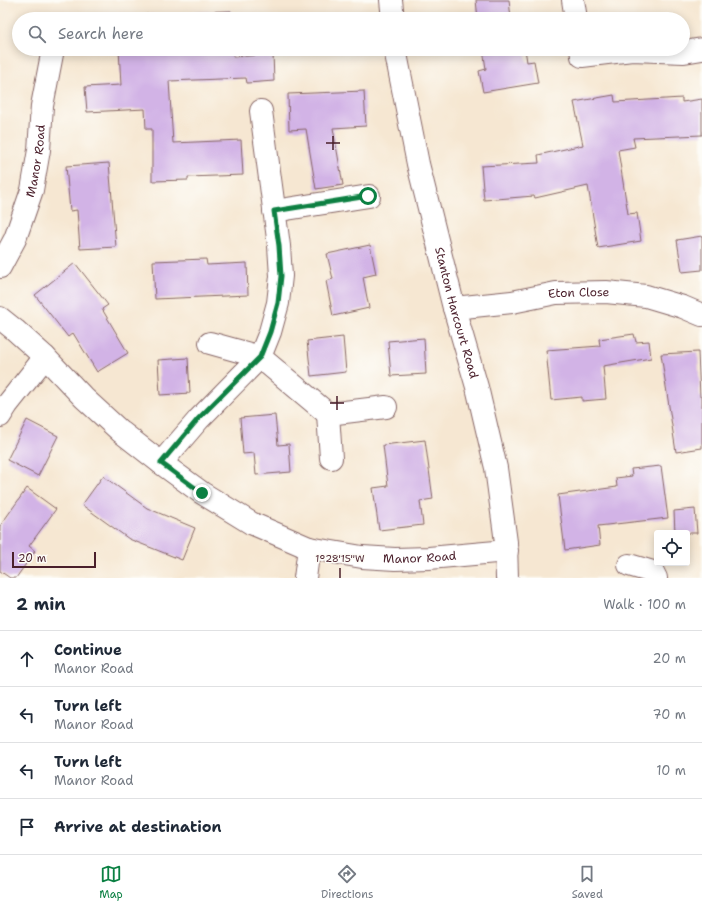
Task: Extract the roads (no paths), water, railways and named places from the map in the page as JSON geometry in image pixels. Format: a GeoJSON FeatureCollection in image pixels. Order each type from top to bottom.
{"type":"FeatureCollection","features":[{"type":"Feature","properties":{"kind":"street"},"geometry":{"type":"LineString","coordinates":[[391,0],[392,12]]}},
{"type":"Feature","properties":{"kind":"street"},"geometry":{"type":"LineString","coordinates":[[572,0],[575,12]]}},
{"type":"Feature","properties":{"kind":"street"},"geometry":{"type":"LineString","coordinates":[[690,51],[702,49]]}},
{"type":"Feature","properties":{"kind":"street","name":"Manor Road"},"geometry":{"type":"LineString","coordinates":[[0,267],[15,239],[32,190],[39,150],[42,106],[51,56]]}},
{"type":"Feature","properties":{"kind":"street","name":"Stanton Harcourt Road"},"geometry":{"type":"LineString","coordinates":[[396,56],[418,164],[454,308],[477,387],[496,468],[506,542],[507,578]]}},
{"type":"Feature","properties":{"kind":"street"},"geometry":{"type":"LineString","coordinates":[[161,463],[198,419],[260,357],[270,332],[278,303],[281,276],[279,246],[261,111]]}},
{"type":"Feature","properties":{"kind":"street"},"geometry":{"type":"LineString","coordinates":[[274,211],[368,196]]}},
{"type":"Feature","properties":{"kind":"street","name":"Eton Close"},"geometry":{"type":"LineString","coordinates":[[454,308],[512,302],[556,293],[606,292],[646,296],[683,307],[702,315]]}},
{"type":"Feature","properties":{"kind":"street","name":"Manor Road"},"geometry":{"type":"LineString","coordinates":[[0,318],[45,357],[84,398],[120,431],[202,493],[251,523],[309,548],[362,557],[395,559],[429,558],[506,551]]}},
{"type":"Feature","properties":{"kind":"street"},"geometry":{"type":"LineString","coordinates":[[210,343],[260,357],[328,414],[331,458]]}},
{"type":"Feature","properties":{"kind":"street"},"geometry":{"type":"LineString","coordinates":[[0,416],[45,357]]}},
{"type":"Feature","properties":{"kind":"street"},"geometry":{"type":"LineString","coordinates":[[328,414],[386,407]]}},
{"type":"Feature","properties":{"kind":"street"},"geometry":{"type":"LineString","coordinates":[[305,578],[309,548]]}},
{"type":"Feature","properties":{"kind":"street"},"geometry":{"type":"LineString","coordinates":[[629,565],[653,572],[656,578]]}}]}
